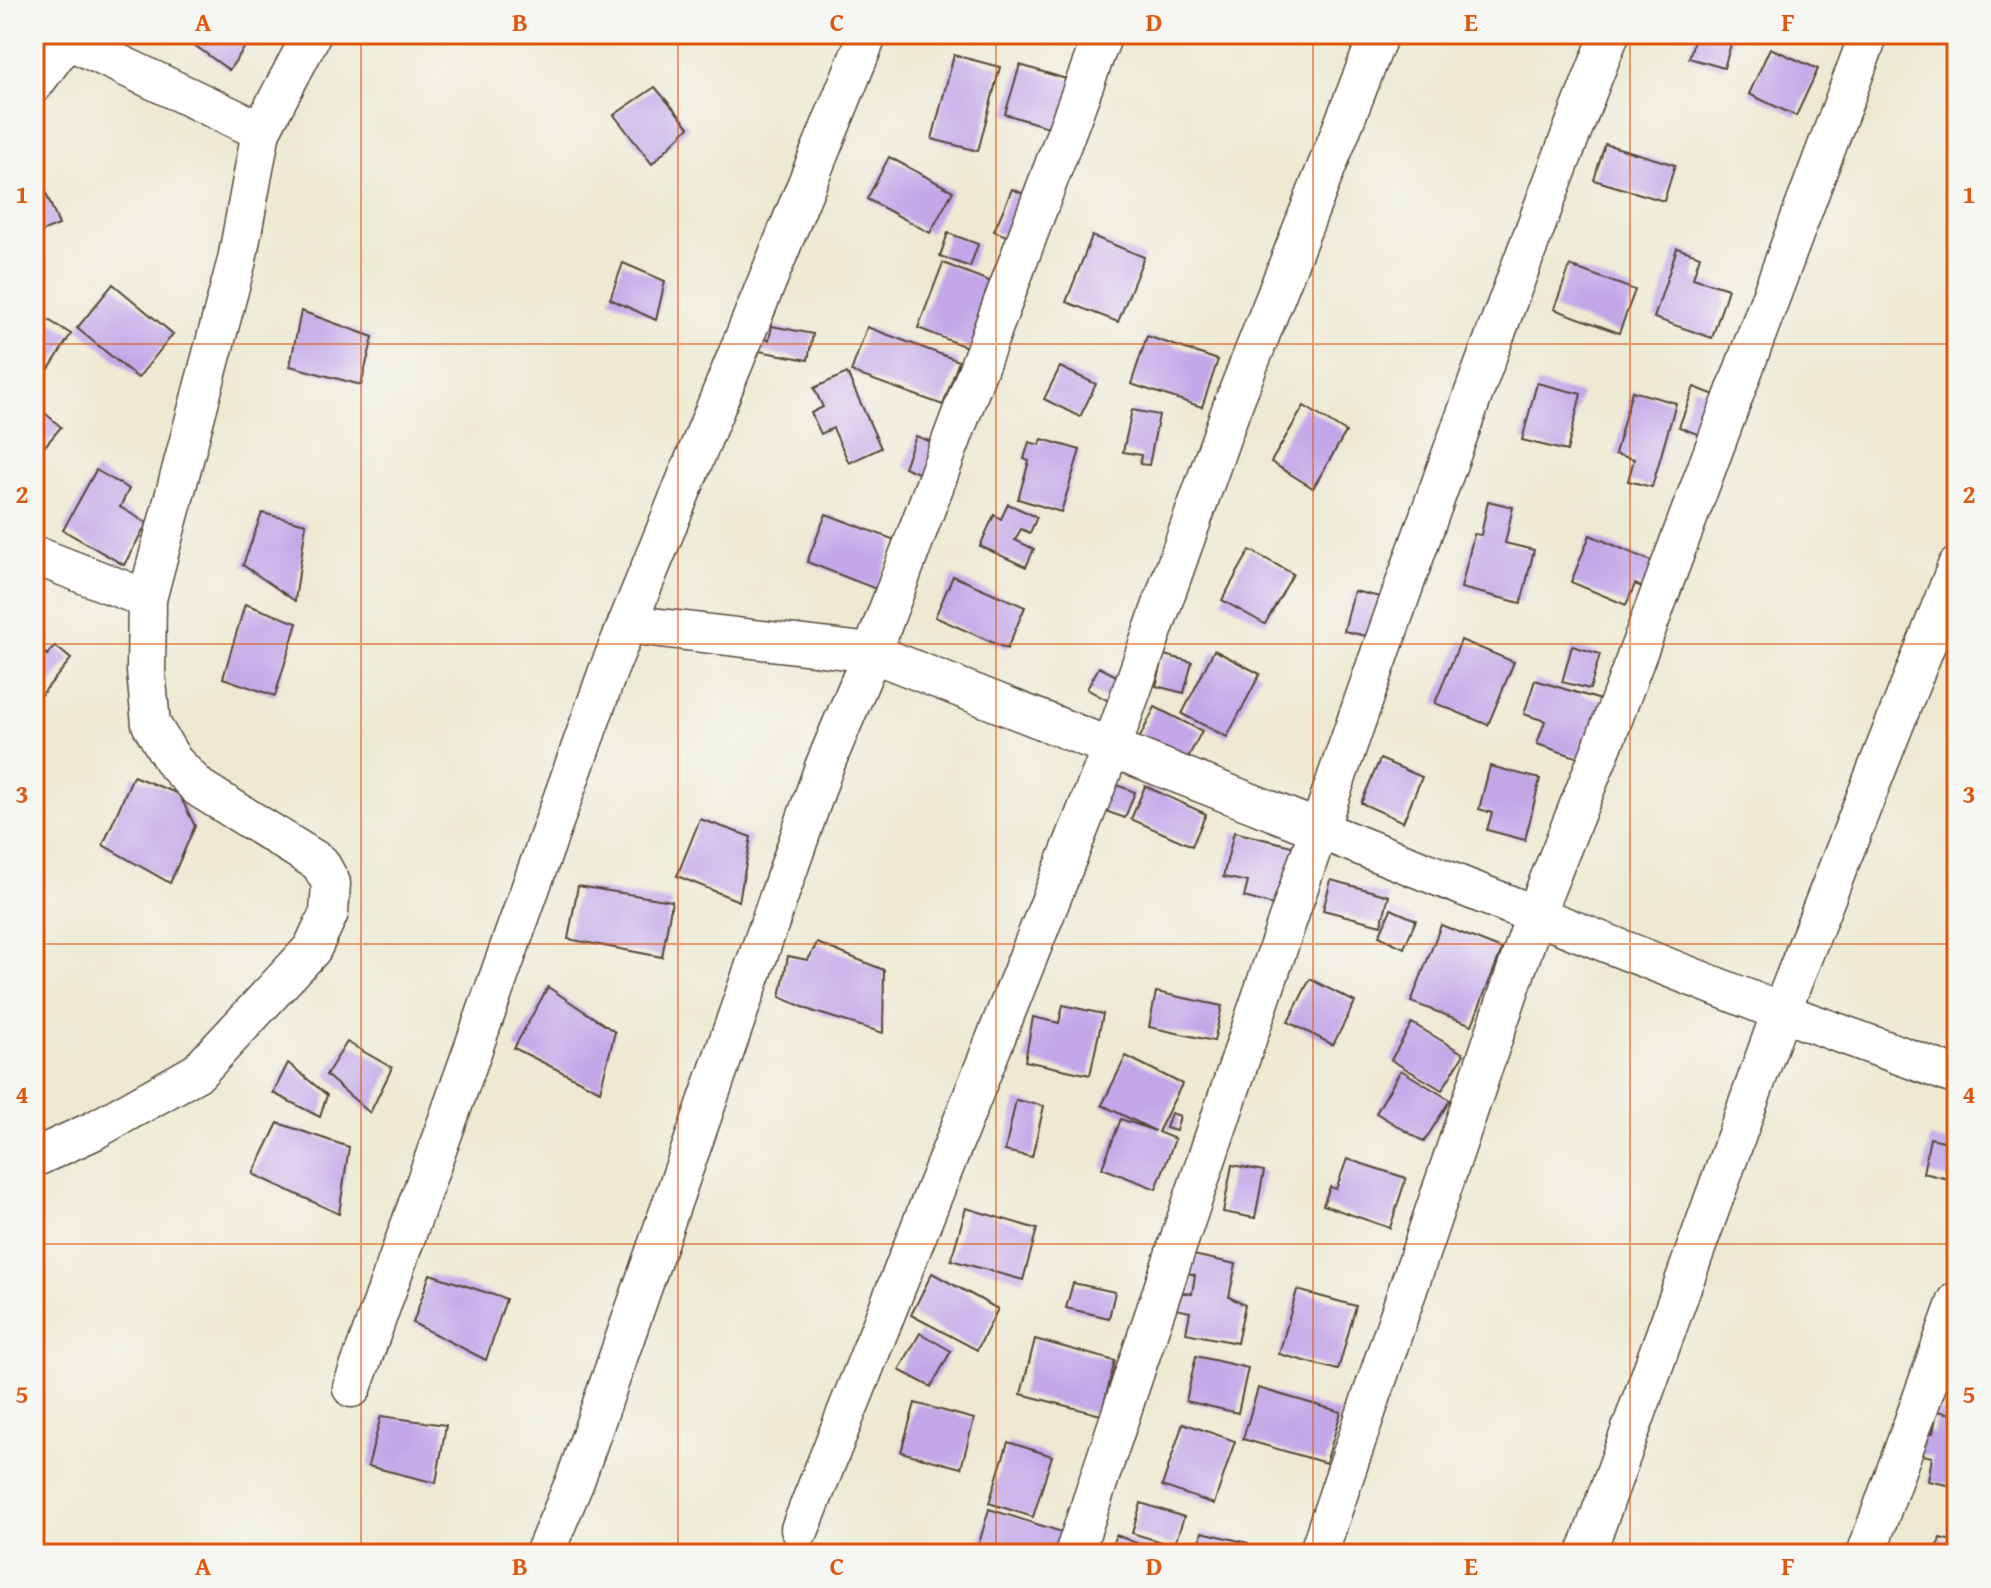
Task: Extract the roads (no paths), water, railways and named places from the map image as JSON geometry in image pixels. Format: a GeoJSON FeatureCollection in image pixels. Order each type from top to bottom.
{"type":"FeatureCollection","features":[{"type":"Feature","properties":{"kind":"street"},"geometry":{"type":"LineString","coordinates":[[34,1158],[93,1131],[198,1072],[312,949],[329,913],[331,883],[320,863],[199,788],[173,761],[151,724],[146,671],[147,599],[237,260],[261,131],[312,34]]}},
{"type":"Feature","properties":{"kind":"street"},"geometry":{"type":"LineString","coordinates":[[352,1388],[627,624],[868,34]]}},
{"type":"Feature","properties":{"kind":"street"},"geometry":{"type":"LineString","coordinates":[[544,1554],[575,1481],[824,767],[872,653],[1103,34]]}},
{"type":"Feature","properties":{"kind":"street"},"geometry":{"type":"LineString","coordinates":[[800,1529],[1111,749],[1232,407],[1379,34]]}},
{"type":"Feature","properties":{"kind":"street"},"geometry":{"type":"LineString","coordinates":[[1074,1554],[1317,829],[1415,553],[1610,34]]}},
{"type":"Feature","properties":{"kind":"street"},"geometry":{"type":"LineString","coordinates":[[1318,1554],[1535,915],[1607,735],[1869,34]]}},
{"type":"Feature","properties":{"kind":"street"},"geometry":{"type":"LineString","coordinates":[[34,84],[65,42],[77,44],[261,131]]}},
{"type":"Feature","properties":{"kind":"street"},"geometry":{"type":"LineString","coordinates":[[34,555],[147,599]]}},
{"type":"Feature","properties":{"kind":"street"},"geometry":{"type":"LineString","coordinates":[[1586,1554],[1781,1012],[1957,566]]}},
{"type":"Feature","properties":{"kind":"street"},"geometry":{"type":"LineString","coordinates":[[627,624],[872,653],[1781,1012],[1957,1076]]}},
{"type":"Feature","properties":{"kind":"street"},"geometry":{"type":"LineString","coordinates":[[1866,1554],[1957,1301]]}}]}
